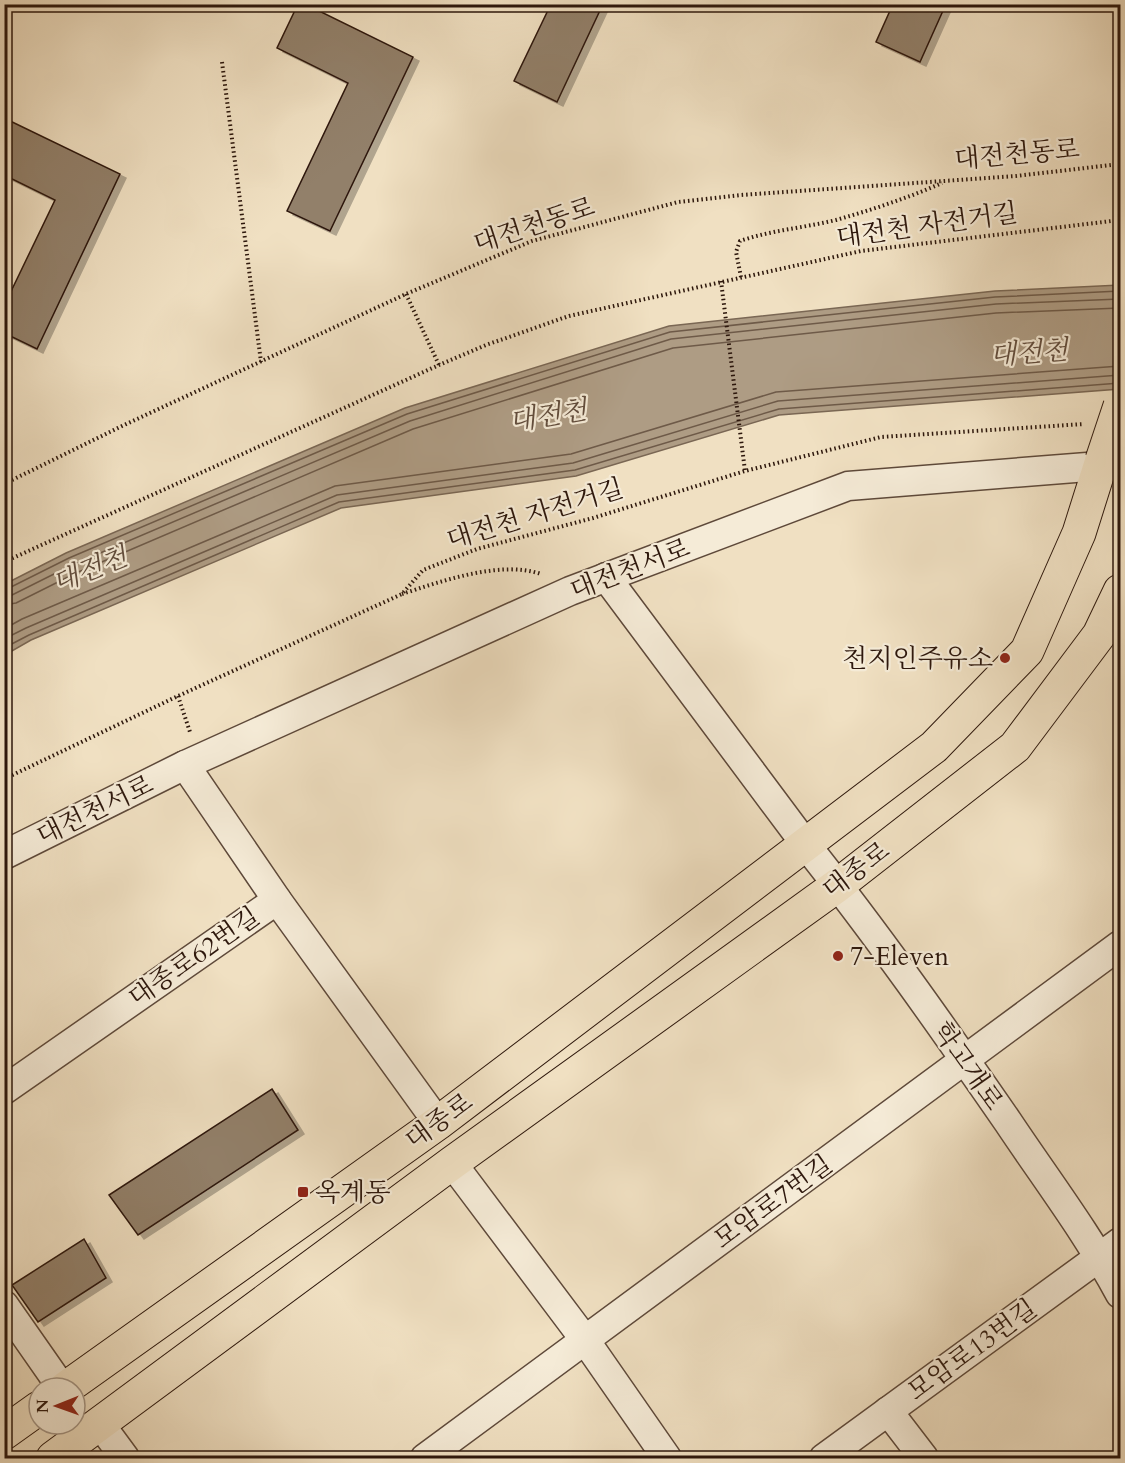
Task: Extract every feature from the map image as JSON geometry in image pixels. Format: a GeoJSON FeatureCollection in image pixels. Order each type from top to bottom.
{"type":"FeatureCollection","features":[{"type":"Feature","properties":{"kind":"main road","name":"대종로"},"geometry":{"type":"LineString","coordinates":[[81,1376],[438,1122],[934,747],[1028,651],[1079,533],[1120,406]]}},
{"type":"Feature","properties":{"kind":"main road","name":"대종로"},"geometry":{"type":"LineString","coordinates":[[53,1458],[452,1163],[838,885],[1015,747],[1099,635],[1120,591]]}},
{"type":"Feature","properties":{"kind":"main road"},"geometry":{"type":"LineString","coordinates":[[4,1433],[27,1417]]}},
{"type":"Feature","properties":{"kind":"street","name":"대전천서로"},"geometry":{"type":"LineString","coordinates":[[4,855],[185,765],[570,591],[848,486],[1101,463]]}},
{"type":"Feature","properties":{"kind":"street","name":"대종로"},"geometry":{"type":"LineString","coordinates":[[606,577],[806,845]]}},
{"type":"Feature","properties":{"kind":"street","name":"대전천서로"},"geometry":{"type":"LineString","coordinates":[[185,765],[277,900]]}},
{"type":"Feature","properties":{"kind":"street","name":"학고개로"},"geometry":{"type":"LineString","coordinates":[[806,845],[838,885],[965,1060],[1110,1249],[1120,1294]]}},
{"type":"Feature","properties":{"kind":"street","name":"대종로62번길"},"geometry":{"type":"LineString","coordinates":[[4,1090],[277,900],[438,1122]]}},
{"type":"Feature","properties":{"kind":"street","name":"모암로7번길"},"geometry":{"type":"LineString","coordinates":[[425,1458],[1120,945]]}},
{"type":"Feature","properties":{"kind":"street","name":"대종로"},"geometry":{"type":"LineString","coordinates":[[452,1163],[585,1340],[667,1458]]}},
{"type":"Feature","properties":{"kind":"street","name":"모암로13번길"},"geometry":{"type":"LineString","coordinates":[[824,1458],[1110,1249]]}},
{"type":"Feature","properties":{"kind":"street","name":"대종로"},"geometry":{"type":"LineString","coordinates":[[4,1305],[55,1376]]}},
{"type":"Feature","properties":{"kind":"street"},"geometry":{"type":"LineString","coordinates":[[888,1411],[924,1458]]}},
{"type":"Feature","properties":{"kind":"street"},"geometry":{"type":"LineString","coordinates":[[100,1424],[125,1458]]}},
{"type":"Feature","properties":{"kind":"path"},"geometry":{"type":"LineString","coordinates":[[222,62],[261,362]]}},
{"type":"Feature","properties":{"kind":"path","name":"대전천동로"},"geometry":{"type":"LineString","coordinates":[[4,484],[122,426],[406,294],[532,241],[678,202],[741,195],[1016,176],[1120,164]]}},
{"type":"Feature","properties":{"kind":"path"},"geometry":{"type":"LineString","coordinates":[[741,277],[736,252],[740,241],[766,232],[834,220],[946,181]]}},
{"type":"Feature","properties":{"kind":"path","name":"대전천 자전거길"},"geometry":{"type":"LineString","coordinates":[[4,562],[439,365],[486,345],[569,316],[861,251],[1120,220]]}},
{"type":"Feature","properties":{"kind":"path"},"geometry":{"type":"LineString","coordinates":[[721,281],[745,471]]}},
{"type":"Feature","properties":{"kind":"path"},"geometry":{"type":"LineString","coordinates":[[406,294],[439,365]]}},
{"type":"Feature","properties":{"kind":"path","name":"대전천 자전거길"},"geometry":{"type":"LineString","coordinates":[[4,779],[178,696],[402,594],[423,570],[477,549],[593,518],[745,471],[881,437],[1087,424]]}},
{"type":"Feature","properties":{"kind":"path"},"geometry":{"type":"LineString","coordinates":[[402,594],[466,576],[526,569],[543,575],[570,591]]}},
{"type":"Feature","properties":{"kind":"path"},"geometry":{"type":"LineString","coordinates":[[178,696],[188,729]]}},
{"type":"Feature","properties":{"kind":"water","name":"대전천"},"geometry":{"type":"Polygon","coordinates":[[[1120,285],[1120,389],[779,415],[576,476],[341,508],[31,640],[5,655],[5,584],[66,553],[405,408],[669,326],[995,291],[1120,285]]]}},
{"type":"Feature","properties":{"kind":"building"},"geometry":{"type":"Polygon","coordinates":[[[298,4],[305,4],[413,57],[330,231],[287,211],[348,83],[277,48],[298,4]]]}},
{"type":"Feature","properties":{"kind":"building"},"geometry":{"type":"Polygon","coordinates":[[[551,4],[603,4],[557,102],[514,81],[551,4]]]}},
{"type":"Feature","properties":{"kind":"building"},"geometry":{"type":"Polygon","coordinates":[[[893,4],[946,4],[920,62],[876,42],[893,4]]]}},
{"type":"Feature","properties":{"kind":"building"},"geometry":{"type":"Polygon","coordinates":[[[6,119],[120,174],[37,349],[4,333],[4,306],[55,200],[4,175],[4,123],[6,119]]]}},
{"type":"Feature","properties":{"kind":"building"},"geometry":{"type":"Polygon","coordinates":[[[272,1089],[298,1130],[138,1235],[109,1195],[272,1089]]]}},
{"type":"Feature","properties":{"kind":"building"},"geometry":{"type":"Polygon","coordinates":[[[84,1239],[106,1278],[38,1322],[12,1285],[84,1239]]]}},
{"type":"Feature","properties":{"kind":"place","name":"천지인주유소"},"geometry":{"type":"Point","coordinates":[1005,658]}},
{"type":"Feature","properties":{"kind":"place","name":"7-Eleven"},"geometry":{"type":"Point","coordinates":[838,956]}},
{"type":"Feature","properties":{"kind":"place","name":"옥계동"},"geometry":{"type":"Point","coordinates":[303,1192]}}]}
